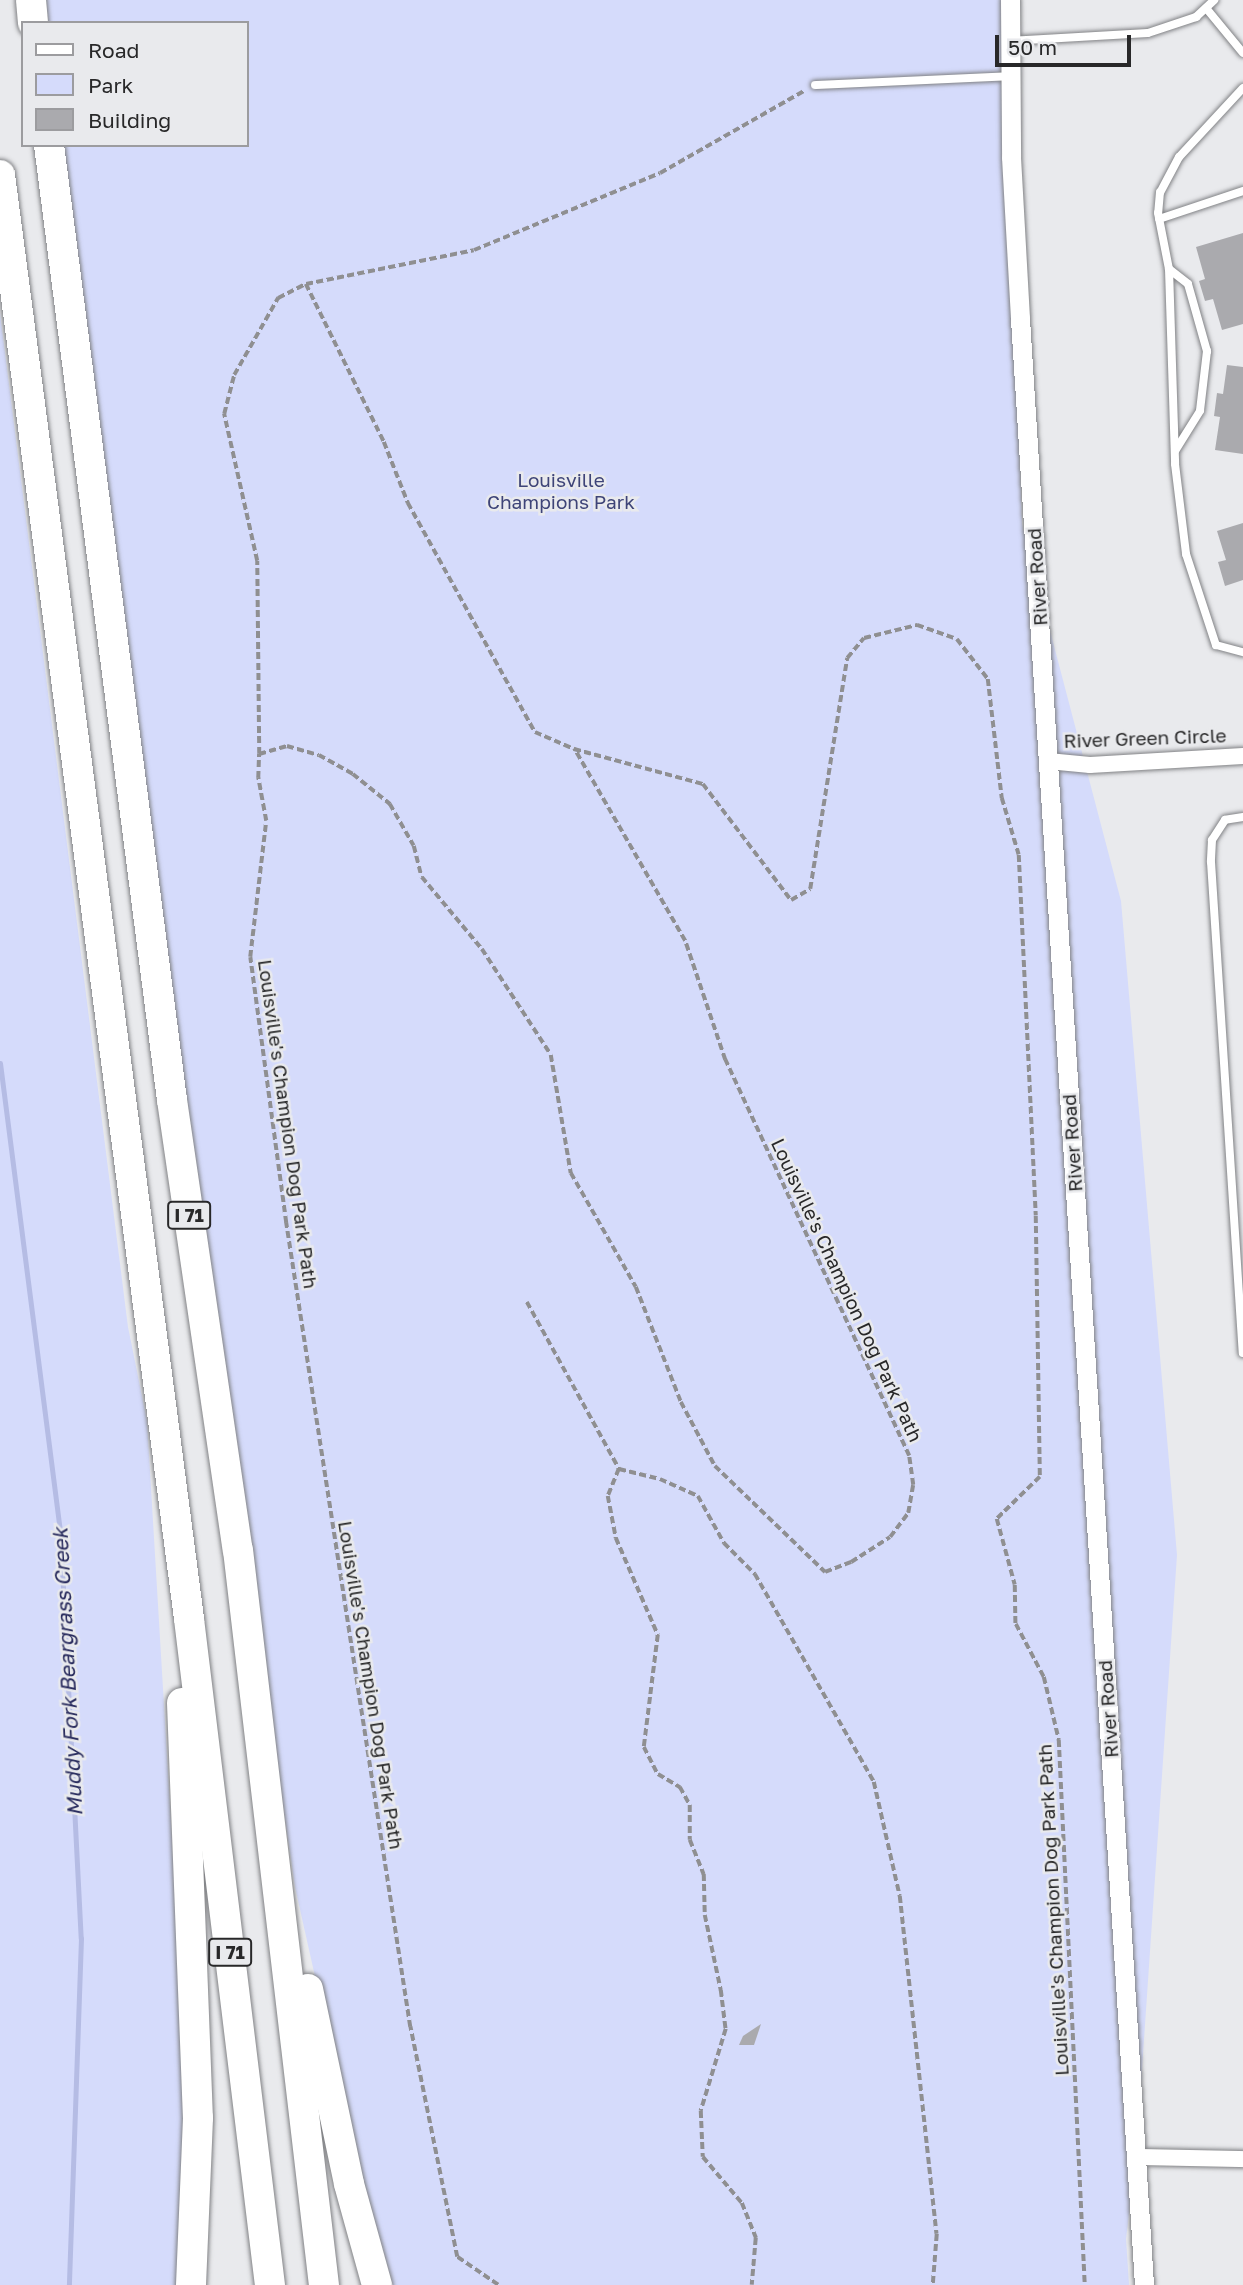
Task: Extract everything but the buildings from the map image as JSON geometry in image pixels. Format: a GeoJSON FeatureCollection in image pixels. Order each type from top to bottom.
{"type":"FeatureCollection","features":[{"type":"Feature","properties":{"kind":"highway"},"geometry":{"type":"LineString","coordinates":[[30,0],[33,21]]}},
{"type":"Feature","properties":{"kind":"highway","name":"I 71"},"geometry":{"type":"LineString","coordinates":[[49,147],[172,1100],[238,1550],[324,2285]]}},
{"type":"Feature","properties":{"kind":"highway","name":"I 71"},"geometry":{"type":"LineString","coordinates":[[0,175],[188,1619],[270,2285]]}},
{"type":"Feature","properties":{"kind":"highway"},"geometry":{"type":"LineString","coordinates":[[238,1550],[318,2045],[377,2285]]}},
{"type":"Feature","properties":{"kind":"highway"},"geometry":{"type":"LineString","coordinates":[[188,1619],[181,1712],[198,2119],[191,2285]]}},
{"type":"Feature","properties":{"kind":"street","name":"River Road"},"geometry":{"type":"LineString","coordinates":[[1010,0],[1010,76],[1020,318],[1144,2285]]}},
{"type":"Feature","properties":{"kind":"street","name":"River Green Circle"},"geometry":{"type":"LineString","coordinates":[[1048,761],[1090,765],[1243,756]]}},
{"type":"Feature","properties":{"kind":"street"},"geometry":{"type":"LineString","coordinates":[[1136,2157],[1243,2159]]}},
{"type":"Feature","properties":{"kind":"lane"},"geometry":{"type":"LineString","coordinates":[[1009,41],[1148,33],[1196,17],[1214,0]]}},
{"type":"Feature","properties":{"kind":"lane"},"geometry":{"type":"LineString","coordinates":[[1206,8],[1243,53]]}},
{"type":"Feature","properties":{"kind":"lane"},"geometry":{"type":"LineString","coordinates":[[815,85],[1010,76]]}},
{"type":"Feature","properties":{"kind":"lane"},"geometry":{"type":"LineString","coordinates":[[1243,88],[1179,157],[1160,192],[1159,219],[1168,269],[1175,451],[1185,554],[1205,623],[1216,645],[1243,652]]}},
{"type":"Feature","properties":{"kind":"lane"},"geometry":{"type":"LineString","coordinates":[[1159,219],[1243,191]]}},
{"type":"Feature","properties":{"kind":"lane"},"geometry":{"type":"LineString","coordinates":[[1168,269],[1188,284],[1208,351],[1200,411],[1175,451]]}},
{"type":"Feature","properties":{"kind":"lane"},"geometry":{"type":"LineString","coordinates":[[1243,817],[1225,820],[1212,840],[1211,862],[1243,1353]]}},
{"type":"Feature","properties":{"kind":"path"},"geometry":{"type":"LineString","coordinates":[[259,754],[257,561],[224,414],[234,375],[251,340],[278,298],[306,284],[474,250],[660,173],[815,85]]}},
{"type":"Feature","properties":{"kind":"path","name":"Louisville's Champion Dog Park Path"},"geometry":{"type":"LineString","coordinates":[[306,284],[384,442],[408,503],[535,732],[574,749],[703,784],[791,900],[810,889],[847,658],[864,638],[917,625],[957,639],[988,679],[1002,798],[1019,855],[1036,1216],[1040,1477],[997,1519],[1015,1585],[1016,1624],[1044,1677],[1059,1740],[1085,2285]]}},
{"type":"Feature","properties":{"kind":"path","name":"Louisville's Champion Dog Park Path"},"geometry":{"type":"LineString","coordinates":[[498,2285],[457,2256],[410,2027],[286,1223],[250,957],[266,821],[258,778],[259,754],[287,746],[319,755],[354,774],[390,804],[414,846],[422,877],[482,949],[551,1055],[571,1173],[636,1287],[681,1402],[715,1466],[825,1572],[851,1562],[890,1537],[908,1513],[913,1485],[909,1457],[725,1060],[685,941],[574,749]]}},
{"type":"Feature","properties":{"kind":"path"},"geometry":{"type":"LineString","coordinates":[[527,1302],[619,1469],[660,1479],[698,1496],[724,1543],[755,1574],[874,1782],[900,1896],[937,2234],[933,2285]]}},
{"type":"Feature","properties":{"kind":"path"},"geometry":{"type":"LineString","coordinates":[[619,1469],[608,1496],[616,1538],[658,1635],[644,1747],[658,1774],[680,1787],[690,1805],[690,1840],[704,1874],[705,1915],[722,1990],[726,2029],[702,2111],[703,2157],[742,2203],[756,2238],[752,2285]]}},
{"type":"Feature","properties":{"kind":"green space","name":"Louisville Champions Park"},"geometry":{"type":"Polygon","coordinates":[[[46,0],[1003,0],[1022,524],[1121,901],[1177,1555],[1136,2157],[1126,2239],[1129,2285],[384,2285],[295,1887],[125,734],[61,147],[248,147],[248,21],[48,21],[46,0]]]}},
{"type":"Feature","properties":{"kind":"green space"},"geometry":{"type":"Polygon","coordinates":[[[0,313],[128,1327],[147,1421],[190,2140],[180,2285],[0,2285],[0,313]]]}},
{"type":"Feature","properties":{"kind":"waterway","name":"Muddy Fork Beargrass Creek"},"geometry":{"type":"LineString","coordinates":[[0,1063],[60,1529],[81,1938],[69,2285]]}}]}
